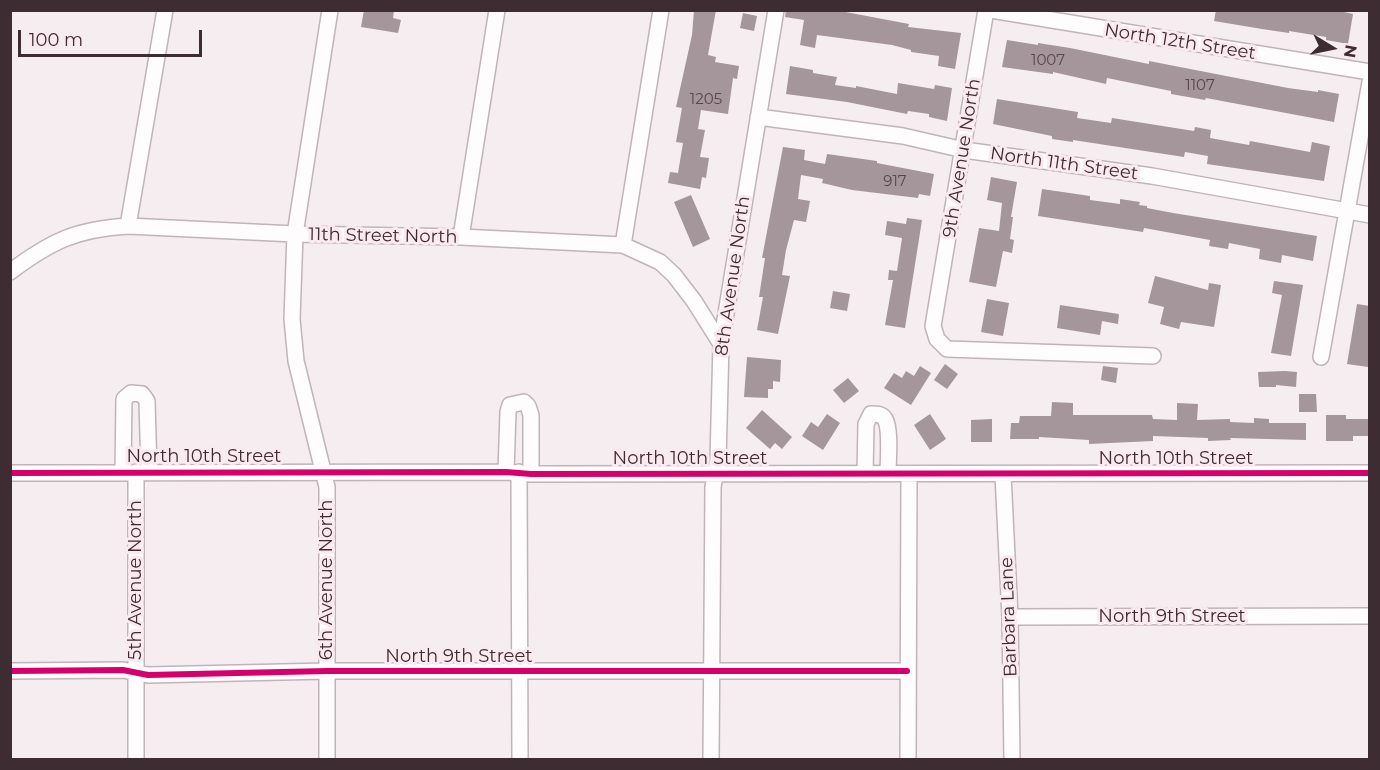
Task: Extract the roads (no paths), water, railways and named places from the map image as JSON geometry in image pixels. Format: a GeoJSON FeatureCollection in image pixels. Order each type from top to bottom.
{"type":"FeatureCollection","features":[{"type":"Feature","properties":{"kind":"street"},"geometry":{"type":"LineString","coordinates":[[128,226],[165,10]]}},
{"type":"Feature","properties":{"kind":"street","name":"6th Avenue North"},"geometry":{"type":"LineString","coordinates":[[327,759],[327,487],[293,340],[292,278],[295,234],[330,10]]}},
{"type":"Feature","properties":{"kind":"street"},"geometry":{"type":"LineString","coordinates":[[461,237],[497,10]]}},
{"type":"Feature","properties":{"kind":"street"},"geometry":{"type":"LineString","coordinates":[[623,245],[661,10]]}},
{"type":"Feature","properties":{"kind":"street","name":"8th Avenue North"},"geometry":{"type":"LineString","coordinates":[[711,759],[713,487],[718,460],[721,344],[776,10]]}},
{"type":"Feature","properties":{"kind":"street","name":"9th Avenue North"},"geometry":{"type":"LineString","coordinates":[[986,10],[933,326],[937,339],[947,349],[1153,356]]}},
{"type":"Feature","properties":{"kind":"street","name":"North 12th Street"},"geometry":{"type":"LineString","coordinates":[[991,10],[1370,72]]}},
{"type":"Feature","properties":{"kind":"street"},"geometry":{"type":"LineString","coordinates":[[1322,357],[1370,82]]}},
{"type":"Feature","properties":{"kind":"street","name":"North 11th Street"},"geometry":{"type":"LineString","coordinates":[[758,117],[903,136],[964,150],[1152,176],[1370,215]]}},
{"type":"Feature","properties":{"kind":"street","name":"11th Street North"},"geometry":{"type":"LineString","coordinates":[[10,272],[65,237],[92,229],[128,226],[623,245],[660,262],[674,275],[694,301],[721,344]]}},
{"type":"Feature","properties":{"kind":"street"},"geometry":{"type":"LineString","coordinates":[[865,474],[866,424],[872,414],[879,414],[884,418],[887,426],[888,474]]}},
{"type":"Feature","properties":{"kind":"street","name":"5th Avenue North"},"geometry":{"type":"LineString","coordinates":[[136,472],[136,759]]}},
{"type":"Feature","properties":{"kind":"street","name":"North 10th Street"},"geometry":{"type":"LineString","coordinates":[[10,473],[1370,474]]}},
{"type":"Feature","properties":{"kind":"street"},"geometry":{"type":"LineString","coordinates":[[519,473],[520,759]]}},
{"type":"Feature","properties":{"kind":"street"},"geometry":{"type":"LineString","coordinates":[[908,759],[909,474]]}},
{"type":"Feature","properties":{"kind":"street","name":"Barbara Lane"},"geometry":{"type":"LineString","coordinates":[[1003,475],[1010,617],[1012,759]]}},
{"type":"Feature","properties":{"kind":"street","name":"North 9th Street"},"geometry":{"type":"LineString","coordinates":[[1010,617],[1370,616]]}},
{"type":"Feature","properties":{"kind":"street","name":"North 9th Street"},"geometry":{"type":"LineString","coordinates":[[10,671],[123,670],[148,675],[327,671],[520,672],[711,669],[907,671]]}}]}
